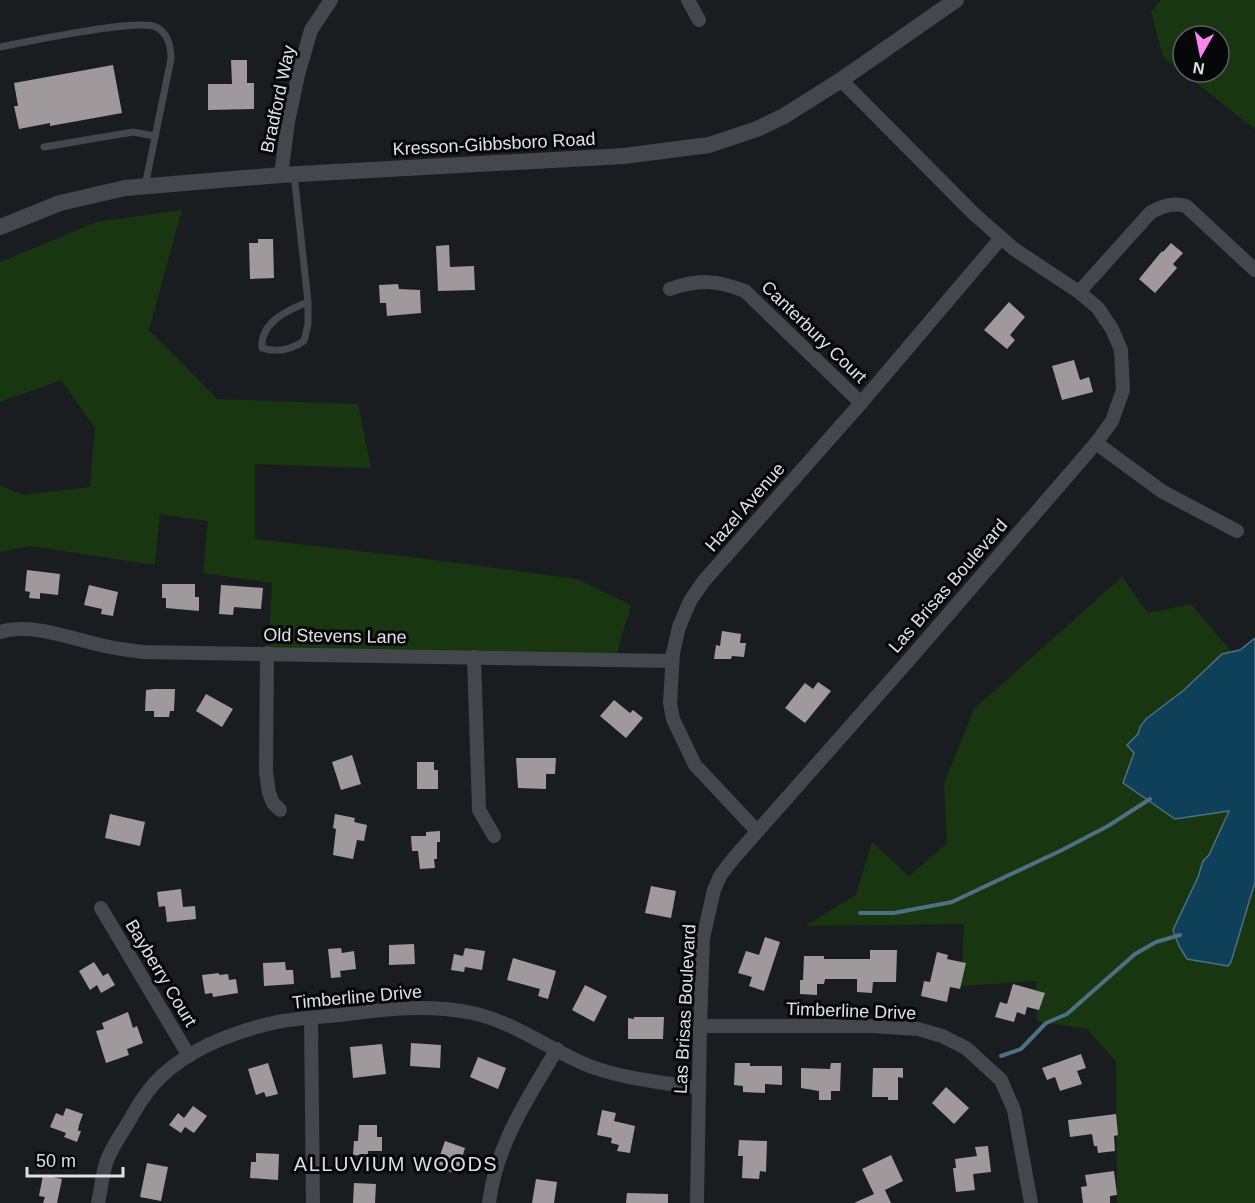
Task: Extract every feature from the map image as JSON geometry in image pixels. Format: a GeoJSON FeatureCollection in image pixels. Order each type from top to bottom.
{"type":"FeatureCollection","features":[{"type":"Feature","properties":{"kind":"street"},"geometry":{"type":"LineString","coordinates":[[688,0],[699,20]]}},
{"type":"Feature","properties":{"kind":"street","name":"Kresson-Gibbsboro Road"},"geometry":{"type":"LineString","coordinates":[[0,227],[60,202],[125,188],[288,175],[624,156],[710,145],[757,129],[783,116],[841,80],[956,0]]}},
{"type":"Feature","properties":{"kind":"street","name":"Bradford Way"},"geometry":{"type":"LineString","coordinates":[[288,175],[288,123],[298,75],[311,30],[326,2]]}},
{"type":"Feature","properties":{"kind":"street","name":"Las Brisas Boulevard"},"geometry":{"type":"LineString","coordinates":[[697,1203],[704,939],[711,898],[720,876],[1096,443],[1112,421],[1123,390],[1121,350],[1112,329],[1098,308],[1079,292],[1001,238],[974,214],[841,80]]}},
{"type":"Feature","properties":{"kind":"street"},"geometry":{"type":"LineString","coordinates":[[1079,292],[1151,212],[1176,203],[1186,206],[1255,270]]}},
{"type":"Feature","properties":{"kind":"street","name":"Hazel Avenue"},"geometry":{"type":"LineString","coordinates":[[757,831],[695,765],[673,719],[670,703],[672,661],[679,627],[690,601],[703,582],[861,403],[1001,238]]}},
{"type":"Feature","properties":{"kind":"street","name":"Canterbury Court"},"geometry":{"type":"LineString","coordinates":[[670,289],[691,282],[709,281],[728,284],[745,291],[861,403]]}},
{"type":"Feature","properties":{"kind":"street"},"geometry":{"type":"LineString","coordinates":[[1096,443],[1163,492],[1238,531]]}},
{"type":"Feature","properties":{"kind":"street","name":"Old Stevens Lane"},"geometry":{"type":"LineString","coordinates":[[0,632],[26,630],[142,652],[672,661]]}},
{"type":"Feature","properties":{"kind":"street"},"geometry":{"type":"LineString","coordinates":[[267,653],[266,772],[269,793],[280,810]]}},
{"type":"Feature","properties":{"kind":"street"},"geometry":{"type":"LineString","coordinates":[[474,657],[479,810],[494,836]]}},
{"type":"Feature","properties":{"kind":"street","name":"Bayberry Court"},"geometry":{"type":"LineString","coordinates":[[101,908],[189,1056]]}},
{"type":"Feature","properties":{"kind":"street","name":"Timberline Drive"},"geometry":{"type":"LineString","coordinates":[[98,1203],[106,1164],[113,1146],[154,1084],[178,1063],[213,1043],[239,1032],[278,1022],[378,1010],[455,1011],[474,1014],[522,1031],[592,1067],[646,1080],[699,1088]]}},
{"type":"Feature","properties":{"kind":"street"},"geometry":{"type":"LineString","coordinates":[[311,1018],[313,1203]]}},
{"type":"Feature","properties":{"kind":"street","name":"Timberline Drive"},"geometry":{"type":"LineString","coordinates":[[700,1026],[872,1026],[918,1029],[942,1036],[966,1048],[1001,1080],[1014,1110],[1031,1203]]}},
{"type":"Feature","properties":{"kind":"street"},"geometry":{"type":"LineString","coordinates":[[489,1203],[492,1178],[501,1153],[519,1114],[557,1049]]}},
{"type":"Feature","properties":{"kind":"lane"},"geometry":{"type":"LineString","coordinates":[[0,47],[113,27],[142,25],[156,27],[166,36],[171,46],[171,59],[145,186]]}},
{"type":"Feature","properties":{"kind":"lane"},"geometry":{"type":"LineString","coordinates":[[44,147],[133,132],[156,136]]}},
{"type":"Feature","properties":{"kind":"lane"},"geometry":{"type":"LineString","coordinates":[[288,175],[308,302],[308,324],[304,341],[292,349],[262,348],[261,340],[264,332],[275,319],[308,302]]}},
{"type":"Feature","properties":{"kind":"green space"},"geometry":{"type":"Polygon","coordinates":[[[1161,0],[1255,0],[1255,129],[1198,84],[1231,84],[1231,24],[1171,24],[1171,63],[1163,57],[1151,12],[1161,0]]]}},
{"type":"Feature","properties":{"kind":"green space"},"geometry":{"type":"Polygon","coordinates":[[[182,210],[149,330],[217,399],[358,404],[371,468],[255,464],[255,539],[577,579],[631,605],[616,656],[268,652],[272,583],[203,573],[208,521],[160,514],[155,565],[30,546],[0,552],[0,485],[23,495],[90,487],[95,428],[61,380],[0,402],[0,262],[97,222],[182,210]]]}},
{"type":"Feature","properties":{"kind":"green space"},"geometry":{"type":"Polygon","coordinates":[[[1122,577],[1148,613],[1191,604],[1234,655],[1230,811],[1173,930],[1224,965],[1255,882],[1255,1203],[1117,1203],[1116,1062],[1087,1029],[1037,1021],[1036,981],[961,986],[964,924],[805,926],[856,895],[872,842],[909,876],[947,843],[944,784],[974,709],[1122,577]]]}},
{"type":"Feature","properties":{"kind":"water"},"geometry":{"type":"Polygon","coordinates":[[[1255,638],[1255,882],[1228,966],[1187,959],[1173,930],[1203,861],[1209,855],[1229,811],[1175,819],[1123,783],[1134,753],[1127,745],[1138,734],[1146,719],[1184,690],[1222,654],[1240,650],[1255,638]]]}},
{"type":"Feature","properties":{"kind":"building"},"geometry":{"type":"Polygon","coordinates":[[[231,60],[247,60],[247,83],[254,83],[254,109],[208,110],[208,84],[232,84],[231,60]]]}},
{"type":"Feature","properties":{"kind":"building"},"geometry":{"type":"Polygon","coordinates":[[[113,65],[122,113],[19,129],[14,106],[18,106],[14,83],[113,65]]]}},
{"type":"Feature","properties":{"kind":"building"},"geometry":{"type":"Polygon","coordinates":[[[258,239],[273,239],[274,278],[250,279],[249,243],[258,243],[258,239]]]}},
{"type":"Feature","properties":{"kind":"building"},"geometry":{"type":"Polygon","coordinates":[[[1171,243],[1183,253],[1173,264],[1177,268],[1155,293],[1139,279],[1171,243]]]}},
{"type":"Feature","properties":{"kind":"building"},"geometry":{"type":"Polygon","coordinates":[[[449,245],[450,267],[474,266],[475,290],[438,291],[436,246],[449,245]]]}},
{"type":"Feature","properties":{"kind":"building"},"geometry":{"type":"Polygon","coordinates":[[[398,284],[399,289],[420,290],[421,313],[387,316],[386,303],[380,303],[379,285],[398,284]]]}},
{"type":"Feature","properties":{"kind":"building"},"geometry":{"type":"Polygon","coordinates":[[[1009,302],[1025,317],[1010,335],[1015,340],[1007,349],[984,330],[1009,302]]]}},
{"type":"Feature","properties":{"kind":"building"},"geometry":{"type":"Polygon","coordinates":[[[1074,360],[1080,380],[1089,377],[1093,392],[1062,400],[1052,366],[1074,360]]]}},
{"type":"Feature","properties":{"kind":"building"},"geometry":{"type":"Polygon","coordinates":[[[27,570],[60,574],[58,595],[40,593],[40,599],[29,598],[30,592],[25,591],[27,570]]]}},
{"type":"Feature","properties":{"kind":"building"},"geometry":{"type":"Polygon","coordinates":[[[162,584],[195,584],[195,597],[199,597],[199,611],[166,608],[166,598],[162,598],[162,584]]]}},
{"type":"Feature","properties":{"kind":"building"},"geometry":{"type":"Polygon","coordinates":[[[89,585],[118,592],[113,616],[101,614],[102,609],[84,605],[89,585]]]}},
{"type":"Feature","properties":{"kind":"building"},"geometry":{"type":"Polygon","coordinates":[[[221,585],[263,588],[261,609],[234,607],[233,615],[219,614],[221,585]]]}},
{"type":"Feature","properties":{"kind":"building"},"geometry":{"type":"Polygon","coordinates":[[[722,631],[741,634],[740,643],[746,643],[744,657],[714,659],[716,645],[720,646],[722,631]]]}},
{"type":"Feature","properties":{"kind":"building"},"geometry":{"type":"Polygon","coordinates":[[[818,682],[831,691],[805,723],[785,708],[805,683],[813,689],[818,682]]]}},
{"type":"Feature","properties":{"kind":"building"},"geometry":{"type":"Polygon","coordinates":[[[175,689],[174,711],[170,711],[169,717],[154,717],[154,711],[145,711],[146,690],[175,689]]]}},
{"type":"Feature","properties":{"kind":"building"},"geometry":{"type":"Polygon","coordinates":[[[206,694],[233,709],[222,727],[196,711],[206,694]]]}},
{"type":"Feature","properties":{"kind":"building"},"geometry":{"type":"Polygon","coordinates":[[[614,700],[630,713],[633,710],[643,718],[626,738],[600,716],[614,700]]]}},
{"type":"Feature","properties":{"kind":"building"},"geometry":{"type":"Polygon","coordinates":[[[352,755],[361,784],[341,790],[332,762],[352,755]]]}},
{"type":"Feature","properties":{"kind":"building"},"geometry":{"type":"Polygon","coordinates":[[[516,758],[556,758],[555,774],[546,774],[546,789],[518,788],[516,758]]]}},
{"type":"Feature","properties":{"kind":"building"},"geometry":{"type":"Polygon","coordinates":[[[417,762],[434,762],[434,770],[438,770],[438,789],[417,789],[417,762]]]}},
{"type":"Feature","properties":{"kind":"building"},"geometry":{"type":"Polygon","coordinates":[[[110,814],[145,822],[140,846],[105,838],[110,814]]]}},
{"type":"Feature","properties":{"kind":"building"},"geometry":{"type":"Polygon","coordinates":[[[335,814],[355,818],[354,822],[367,825],[364,841],[357,840],[353,859],[333,855],[335,814]]]}},
{"type":"Feature","properties":{"kind":"building"},"geometry":{"type":"Polygon","coordinates":[[[440,831],[440,842],[437,842],[437,859],[434,859],[435,868],[420,869],[418,851],[412,851],[411,836],[426,836],[426,832],[440,831]]]}},
{"type":"Feature","properties":{"kind":"building"},"geometry":{"type":"Polygon","coordinates":[[[651,886],[676,891],[671,918],[645,913],[651,886]]]}},
{"type":"Feature","properties":{"kind":"building"},"geometry":{"type":"Polygon","coordinates":[[[181,889],[183,907],[195,906],[196,919],[167,922],[165,906],[159,907],[157,892],[181,889]]]}},
{"type":"Feature","properties":{"kind":"building"},"geometry":{"type":"Polygon","coordinates":[[[765,937],[780,942],[764,991],[749,986],[752,977],[738,973],[746,951],[759,955],[765,937]]]}},
{"type":"Feature","properties":{"kind":"building"},"geometry":{"type":"Polygon","coordinates":[[[414,944],[415,964],[389,965],[389,945],[414,944]]]}},
{"type":"Feature","properties":{"kind":"building"},"geometry":{"type":"Polygon","coordinates":[[[341,948],[342,953],[354,951],[356,969],[340,971],[341,977],[331,978],[328,949],[341,948]]]}},
{"type":"Feature","properties":{"kind":"building"},"geometry":{"type":"Polygon","coordinates":[[[465,948],[485,951],[482,970],[465,967],[464,972],[451,970],[454,954],[463,956],[465,948]]]}},
{"type":"Feature","properties":{"kind":"building"},"geometry":{"type":"Polygon","coordinates":[[[870,950],[897,950],[896,982],[873,982],[872,993],[857,992],[857,979],[825,979],[824,984],[817,984],[817,995],[800,994],[804,956],[824,956],[824,959],[870,959],[870,950]]]}},
{"type":"Feature","properties":{"kind":"building"},"geometry":{"type":"Polygon","coordinates":[[[937,952],[948,955],[947,959],[966,963],[960,989],[950,987],[947,1002],[921,996],[924,981],[930,982],[937,952]]]}},
{"type":"Feature","properties":{"kind":"building"},"geometry":{"type":"Polygon","coordinates":[[[513,958],[556,971],[548,999],[538,996],[540,989],[507,980],[513,958]]]}},
{"type":"Feature","properties":{"kind":"building"},"geometry":{"type":"Polygon","coordinates":[[[94,962],[103,976],[108,973],[115,985],[101,993],[97,985],[90,990],[79,971],[94,962]]]}},
{"type":"Feature","properties":{"kind":"building"},"geometry":{"type":"Polygon","coordinates":[[[285,962],[286,970],[293,970],[294,984],[264,986],[263,963],[285,962]]]}},
{"type":"Feature","properties":{"kind":"building"},"geometry":{"type":"Polygon","coordinates":[[[219,973],[219,975],[228,974],[229,980],[236,979],[238,993],[213,997],[212,993],[205,994],[202,975],[219,973]]]}},
{"type":"Feature","properties":{"kind":"building"},"geometry":{"type":"Polygon","coordinates":[[[1013,984],[1045,993],[1039,1010],[1027,1007],[1025,1015],[1017,1012],[1014,1022],[995,1017],[1000,1002],[1007,1004],[1013,984]]]}},
{"type":"Feature","properties":{"kind":"building"},"geometry":{"type":"Polygon","coordinates":[[[585,985],[607,996],[594,1022],[572,1010],[585,985]]]}},
{"type":"Feature","properties":{"kind":"building"},"geometry":{"type":"Polygon","coordinates":[[[128,1012],[133,1028],[137,1026],[143,1043],[127,1049],[129,1055],[106,1063],[96,1031],[104,1029],[102,1023],[128,1012]]]}},
{"type":"Feature","properties":{"kind":"building"},"geometry":{"type":"Polygon","coordinates":[[[634,1017],[664,1017],[663,1039],[628,1039],[628,1018],[634,1019],[634,1017]]]}},
{"type":"Feature","properties":{"kind":"building"},"geometry":{"type":"Polygon","coordinates":[[[411,1043],[441,1045],[440,1068],[410,1066],[411,1043]]]}},
{"type":"Feature","properties":{"kind":"building"},"geometry":{"type":"Polygon","coordinates":[[[382,1044],[386,1074],[353,1078],[350,1047],[382,1044]]]}},
{"type":"Feature","properties":{"kind":"building"},"geometry":{"type":"Polygon","coordinates":[[[1081,1054],[1086,1068],[1077,1071],[1082,1084],[1060,1091],[1055,1077],[1047,1080],[1042,1068],[1081,1054]]]}},
{"type":"Feature","properties":{"kind":"building"},"geometry":{"type":"Polygon","coordinates":[[[478,1057],[506,1068],[498,1089],[470,1077],[478,1057]]]}},
{"type":"Feature","properties":{"kind":"building"},"geometry":{"type":"Polygon","coordinates":[[[268,1063],[278,1094],[266,1097],[264,1092],[256,1095],[248,1069],[268,1063]]]}},
{"type":"Feature","properties":{"kind":"building"},"geometry":{"type":"Polygon","coordinates":[[[735,1063],[750,1063],[750,1066],[782,1066],[782,1085],[765,1084],[765,1093],[743,1092],[743,1086],[734,1085],[735,1063]]]}},
{"type":"Feature","properties":{"kind":"building"},"geometry":{"type":"Polygon","coordinates":[[[831,1063],[841,1063],[840,1091],[831,1091],[831,1100],[819,1100],[819,1091],[801,1088],[801,1068],[830,1069],[831,1063]]]}},
{"type":"Feature","properties":{"kind":"building"},"geometry":{"type":"Polygon","coordinates":[[[873,1068],[903,1068],[903,1078],[898,1077],[898,1100],[888,1100],[888,1097],[872,1097],[873,1068]]]}},
{"type":"Feature","properties":{"kind":"building"},"geometry":{"type":"Polygon","coordinates":[[[946,1087],[969,1108],[954,1124],[932,1103],[946,1087]]]}},
{"type":"Feature","properties":{"kind":"building"},"geometry":{"type":"Polygon","coordinates":[[[193,1106],[207,1116],[194,1133],[185,1127],[181,1133],[169,1125],[178,1113],[184,1118],[193,1106]]]}},
{"type":"Feature","properties":{"kind":"building"},"geometry":{"type":"Polygon","coordinates":[[[66,1108],[83,1114],[77,1142],[64,1137],[66,1133],[50,1127],[56,1113],[63,1116],[66,1108]]]}},
{"type":"Feature","properties":{"kind":"building"},"geometry":{"type":"Polygon","coordinates":[[[602,1110],[616,1113],[614,1121],[635,1126],[630,1153],[617,1151],[619,1145],[611,1143],[612,1138],[597,1135],[602,1110]]]}},
{"type":"Feature","properties":{"kind":"building"},"geometry":{"type":"Polygon","coordinates":[[[1116,1114],[1118,1135],[1114,1136],[1115,1151],[1098,1153],[1092,1134],[1070,1137],[1068,1120],[1116,1114]]]}},
{"type":"Feature","properties":{"kind":"building"},"geometry":{"type":"Polygon","coordinates":[[[359,1125],[377,1125],[377,1137],[382,1137],[382,1151],[368,1151],[368,1156],[353,1155],[354,1141],[358,1141],[359,1125]]]}},
{"type":"Feature","properties":{"kind":"building"},"geometry":{"type":"Polygon","coordinates":[[[739,1140],[767,1141],[766,1172],[760,1171],[759,1179],[742,1178],[743,1156],[738,1156],[739,1140]]]}},
{"type":"Feature","properties":{"kind":"building"},"geometry":{"type":"Polygon","coordinates":[[[445,1141],[465,1148],[457,1174],[437,1164],[445,1141]]]}},
{"type":"Feature","properties":{"kind":"building"},"geometry":{"type":"Polygon","coordinates":[[[988,1146],[991,1172],[973,1174],[975,1190],[956,1192],[953,1168],[956,1168],[955,1159],[977,1156],[975,1147],[988,1146]]]}},
{"type":"Feature","properties":{"kind":"building"},"geometry":{"type":"Polygon","coordinates":[[[256,1153],[279,1154],[278,1180],[250,1178],[251,1162],[256,1162],[256,1153]]]}},
{"type":"Feature","properties":{"kind":"building"},"geometry":{"type":"Polygon","coordinates":[[[891,1155],[903,1181],[885,1190],[891,1203],[854,1203],[874,1194],[862,1169],[891,1155]]]}},
{"type":"Feature","properties":{"kind":"building"},"geometry":{"type":"Polygon","coordinates":[[[147,1163],[168,1167],[161,1201],[140,1197],[147,1163]]]}},
{"type":"Feature","properties":{"kind":"building"},"geometry":{"type":"Polygon","coordinates":[[[1114,1171],[1117,1195],[1110,1196],[1110,1203],[1083,1203],[1081,1187],[1087,1186],[1085,1175],[1114,1171]]]}},
{"type":"Feature","properties":{"kind":"building"},"geometry":{"type":"Polygon","coordinates":[[[43,1175],[62,1179],[57,1203],[43,1203],[45,1197],[39,1196],[43,1175]]]}},
{"type":"Feature","properties":{"kind":"building"},"geometry":{"type":"Polygon","coordinates":[[[536,1179],[557,1182],[554,1203],[532,1203],[536,1179]]]}},
{"type":"Feature","properties":{"kind":"building"},"geometry":{"type":"Polygon","coordinates":[[[354,1183],[376,1184],[375,1203],[353,1203],[354,1183]]]}},
{"type":"Feature","properties":{"kind":"building"},"geometry":{"type":"Polygon","coordinates":[[[627,1193],[668,1194],[668,1203],[626,1203],[627,1193]]]}},
{"type":"Feature","properties":{"kind":"waterway"},"geometry":{"type":"LineString","coordinates":[[860,913],[894,913],[952,902],[1060,851],[1108,826],[1150,799]]}},
{"type":"Feature","properties":{"kind":"waterway"},"geometry":{"type":"LineString","coordinates":[[1001,1056],[1021,1049],[1046,1023],[1067,1014],[1135,954],[1156,942],[1180,935]]}},
{"type":"Feature","properties":{"kind":"district","name":"ALLUVIUM WOODS"},"geometry":{"type":"Point","coordinates":[396,1164]}}]}
